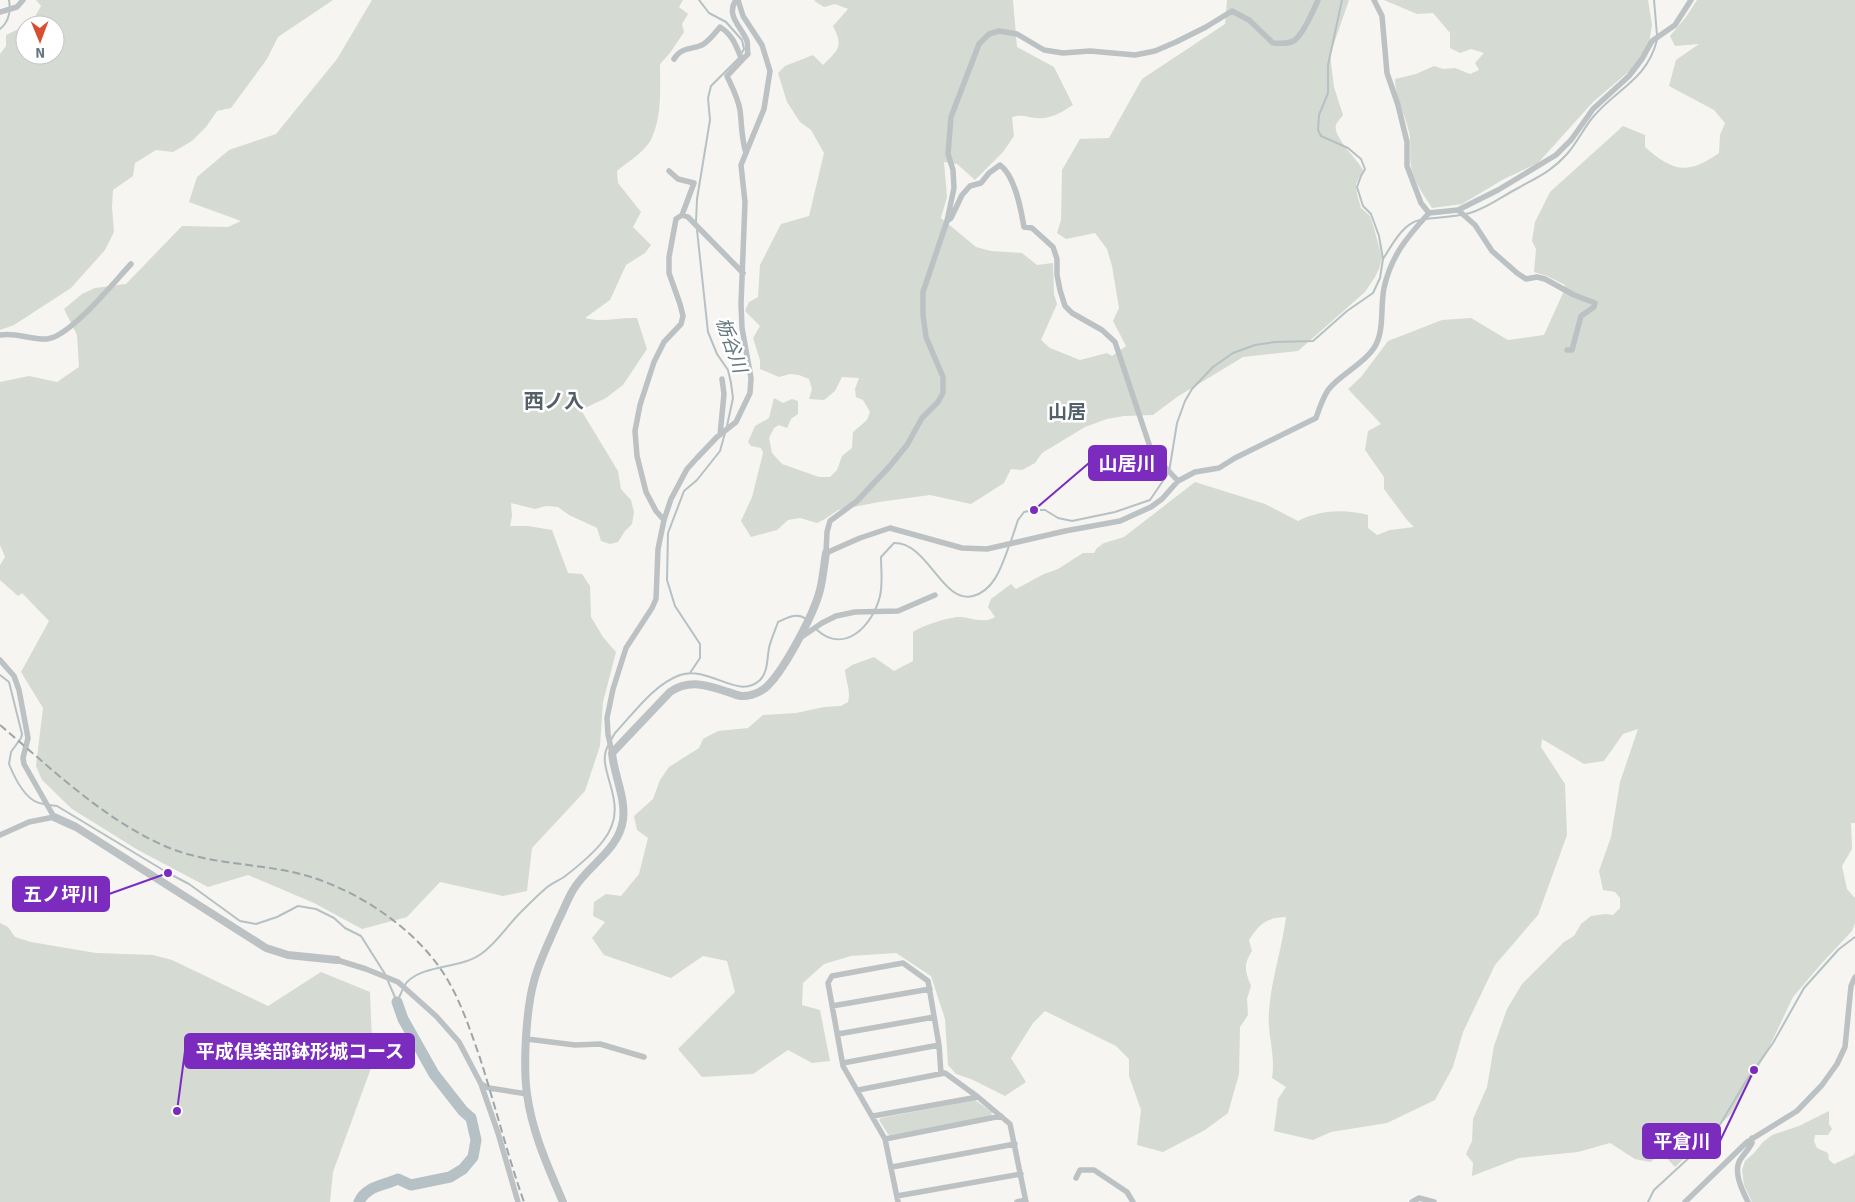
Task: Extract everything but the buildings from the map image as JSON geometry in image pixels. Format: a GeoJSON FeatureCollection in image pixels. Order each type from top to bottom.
{"type":"FeatureCollection","features":[{"type":"Feature","properties":{"kind":"street"},"geometry":{"type":"LineString","coordinates":[[0,12],[16,7],[23,0]]}},
{"type":"Feature","properties":{"kind":"street"},"geometry":{"type":"LineString","coordinates":[[563,1202],[539,1144],[527,1094],[527,1039],[534,980],[575,887],[613,845],[623,822],[623,811],[606,718],[626,648],[656,599],[658,549],[671,499],[687,469],[706,447],[736,422],[750,393],[750,370],[742,328],[741,304],[746,202],[741,165],[746,153],[764,109],[770,71],[762,45],[743,16],[737,0],[733,3],[734,21],[746,41],[748,54],[727,76],[740,112],[740,130],[746,153]]}},
{"type":"Feature","properties":{"kind":"street"},"geometry":{"type":"LineString","coordinates":[[612,753],[665,696],[679,687],[698,683],[741,696],[756,694],[764,689],[799,639],[820,592],[827,532],[830,522],[857,501],[889,467],[907,445],[922,418],[938,402],[943,393],[943,377],[926,337],[923,315],[923,292],[947,221],[954,188],[953,170],[948,154],[951,117],[979,44],[989,34],[999,31],[1017,34],[1044,50],[1064,53],[1090,52],[1135,55],[1176,42],[1232,11],[1249,20],[1273,43],[1286,44],[1296,40],[1310,18],[1318,0]]}},
{"type":"Feature","properties":{"kind":"street"},"geometry":{"type":"LineString","coordinates":[[1374,0],[1382,16],[1388,73],[1398,105],[1406,142],[1406,166],[1421,203],[1428,213]]}},
{"type":"Feature","properties":{"kind":"street"},"geometry":{"type":"LineString","coordinates":[[826,553],[860,538],[890,528],[962,548],[986,550],[1065,530],[1120,521],[1151,507],[1162,499],[1178,481],[1195,472],[1219,468],[1235,458],[1316,418],[1328,390],[1374,348],[1379,333],[1383,289],[1390,267],[1397,251],[1406,238],[1428,213],[1458,210],[1498,190],[1556,155],[1571,140],[1593,109],[1629,76],[1642,59],[1652,41],[1675,25],[1691,0]]}},
{"type":"Feature","properties":{"kind":"street"},"geometry":{"type":"LineString","coordinates":[[674,58],[685,49],[704,44],[720,27],[729,32],[742,60]]}},
{"type":"Feature","properties":{"kind":"street"},"geometry":{"type":"LineString","coordinates":[[947,221],[951,218],[962,195],[970,186],[981,183],[989,173],[1000,165],[1008,171],[1021,210],[1024,228],[1032,228],[1053,247],[1057,259],[1057,275],[1060,290],[1065,306],[1072,314],[1102,330],[1115,342],[1152,453],[1178,481]]}},
{"type":"Feature","properties":{"kind":"street"},"geometry":{"type":"LineString","coordinates":[[664,520],[656,511],[641,477],[635,431],[640,405],[654,362],[664,342],[681,324],[680,304],[669,273],[669,257],[676,219],[682,215],[694,183],[678,179],[669,171]]}},
{"type":"Feature","properties":{"kind":"street"},"geometry":{"type":"LineString","coordinates":[[1458,210],[1475,225],[1492,251],[1517,274],[1526,279],[1538,277],[1545,279],[1574,295],[1595,303],[1594,308],[1581,316],[1572,350],[1567,350]]}},
{"type":"Feature","properties":{"kind":"street"},"geometry":{"type":"LineString","coordinates":[[682,215],[688,217],[743,274]]}},
{"type":"Feature","properties":{"kind":"street"},"geometry":{"type":"LineString","coordinates":[[0,335],[13,334],[44,339],[57,336],[83,316],[131,264]]}},
{"type":"Feature","properties":{"kind":"street"},"geometry":{"type":"LineString","coordinates":[[720,435],[724,394],[722,379]]}},
{"type":"Feature","properties":{"kind":"street"},"geometry":{"type":"LineString","coordinates":[[799,639],[836,616],[855,612],[898,611],[935,596]]}},
{"type":"Feature","properties":{"kind":"street"},"geometry":{"type":"LineString","coordinates":[[0,660],[14,676],[18,690],[28,738],[23,758],[24,764],[53,814],[266,948],[288,955],[337,960],[401,984],[459,1042],[481,1084],[498,1133],[518,1202]]}},
{"type":"Feature","properties":{"kind":"street"},"geometry":{"type":"LineString","coordinates":[[0,836],[29,822],[53,814]]}},
{"type":"Feature","properties":{"kind":"street"},"geometry":{"type":"LineString","coordinates":[[941,1074],[939,1044],[928,980],[902,963],[832,976],[828,982],[842,1062],[886,1139],[898,1199],[1021,1174]]}},
{"type":"Feature","properties":{"kind":"street"},"geometry":{"type":"LineString","coordinates":[[1684,1202],[1752,1138],[1797,1111],[1822,1085],[1837,1064],[1845,1047],[1851,986],[1855,977]]}},
{"type":"Feature","properties":{"kind":"street"},"geometry":{"type":"LineString","coordinates":[[832,1006],[930,989]]}},
{"type":"Feature","properties":{"kind":"street"},"geometry":{"type":"LineString","coordinates":[[838,1034],[934,1016]]}},
{"type":"Feature","properties":{"kind":"street"},"geometry":{"type":"LineString","coordinates":[[527,1039],[574,1045],[600,1044],[644,1057]]}},
{"type":"Feature","properties":{"kind":"street"},"geometry":{"type":"LineString","coordinates":[[842,1062],[939,1044]]}},
{"type":"Feature","properties":{"kind":"street"},"geometry":{"type":"LineString","coordinates":[[858,1090],[945,1073],[1010,1124],[1025,1201],[1017,1202]]}},
{"type":"Feature","properties":{"kind":"street"},"geometry":{"type":"LineString","coordinates":[[481,1084],[489,1088],[527,1094]]}},
{"type":"Feature","properties":{"kind":"street"},"geometry":{"type":"LineString","coordinates":[[873,1116],[978,1097]]}},
{"type":"Feature","properties":{"kind":"street"},"geometry":{"type":"LineString","coordinates":[[886,1139],[1001,1116]]}},
{"type":"Feature","properties":{"kind":"street"},"geometry":{"type":"LineString","coordinates":[[1748,1202],[1737,1169],[1739,1161],[1752,1143],[1752,1138]]}},
{"type":"Feature","properties":{"kind":"street"},"geometry":{"type":"LineString","coordinates":[[892,1167],[1015,1144]]}},
{"type":"Feature","properties":{"kind":"street"},"geometry":{"type":"LineString","coordinates":[[1076,1178],[1080,1170],[1094,1170],[1127,1192],[1133,1202]]}},
{"type":"Feature","properties":{"kind":"street"},"geometry":{"type":"LineString","coordinates":[[1412,1202],[1419,1198],[1434,1202]]}},
{"type":"Feature","properties":{"kind":"shaded area"},"geometry":{"type":"Polygon","coordinates":[[[36,0],[333,0],[278,37],[267,59],[231,108],[217,111],[206,127],[192,141],[173,152],[156,150],[135,163],[133,176],[113,190],[114,232],[105,250],[71,288],[14,325],[0,330],[0,54],[6,46],[6,35],[15,31],[15,65],[65,65],[65,15],[36,15],[41,6],[36,0]]]}},
{"type":"Feature","properties":{"kind":"shaded area"},"geometry":{"type":"Polygon","coordinates":[[[372,0],[683,0],[679,7],[688,14],[682,24],[684,32],[660,64],[658,118],[651,140],[643,150],[617,171],[618,183],[641,212],[633,227],[651,245],[645,253],[626,265],[610,300],[585,318],[598,320],[637,318],[647,349],[623,385],[606,398],[581,410],[618,471],[621,489],[631,500],[634,512],[632,524],[618,542],[610,544],[601,541],[597,528],[569,515],[558,507],[546,506],[535,509],[511,503],[512,516],[510,526],[528,526],[552,530],[568,573],[582,574],[590,586],[591,617],[603,637],[616,652],[603,702],[600,746],[585,791],[532,848],[527,891],[503,896],[440,882],[407,917],[362,929],[314,903],[248,875],[208,887],[138,850],[72,809],[42,780],[36,766],[43,708],[21,672],[49,621],[22,593],[18,596],[0,580],[0,565],[5,557],[0,545],[0,382],[29,376],[57,382],[79,367],[77,335],[64,309],[82,294],[95,288],[126,284],[182,226],[228,227],[241,221],[189,202],[197,177],[229,150],[276,134],[337,59],[372,0]]]}},
{"type":"Feature","properties":{"kind":"shaded area"},"geometry":{"type":"Polygon","coordinates":[[[1013,0],[1017,47],[1054,67],[1073,105],[1056,115],[1046,118],[1012,117],[1014,136],[1003,152],[975,180],[957,164],[944,162],[947,197],[941,218],[976,247],[991,251],[1022,253],[1037,265],[1053,263],[1054,294],[1057,304],[1041,340],[1050,348],[1080,360],[1107,353],[1112,356],[1126,346],[1113,321],[1119,308],[1112,266],[1107,249],[1095,233],[1066,239],[1057,233],[1061,220],[1062,170],[1080,139],[1109,138],[1142,79],[1225,24],[1227,0],[1349,0],[1330,55],[1334,87],[1343,115],[1337,124],[1336,130],[1341,141],[1363,170],[1356,184],[1357,194],[1361,208],[1370,216],[1374,228],[1382,258],[1379,269],[1365,292],[1298,351],[1243,357],[1177,397],[1153,415],[1124,416],[1107,419],[1085,427],[1042,453],[1035,463],[1022,470],[1011,469],[1004,483],[971,504],[930,495],[879,502],[838,510],[817,523],[800,518],[788,520],[777,530],[751,537],[741,521],[752,497],[763,453],[761,448],[751,446],[748,442],[755,426],[769,418],[774,398],[783,403],[792,399],[798,401],[798,414],[791,419],[787,428],[779,425],[774,428],[769,438],[772,453],[782,464],[819,477],[830,477],[837,470],[842,456],[852,448],[853,432],[867,420],[870,412],[863,400],[856,397],[855,389],[859,378],[842,377],[835,391],[824,400],[809,399],[812,389],[809,379],[790,374],[779,377],[760,369],[760,360],[753,338],[760,326],[745,311],[749,302],[758,297],[760,265],[781,224],[809,216],[824,153],[811,130],[800,122],[787,102],[778,73],[785,66],[813,55],[823,65],[836,52],[839,44],[833,26],[848,9],[835,4],[824,7],[814,1],[1013,0]]]}},
{"type":"Feature","properties":{"kind":"shaded area"},"geometry":{"type":"Polygon","coordinates":[[[1384,0],[1648,0],[1652,25],[1647,56],[1593,102],[1538,163],[1504,179],[1462,204],[1432,208],[1419,188],[1412,172],[1409,133],[1398,98],[1395,79],[1416,74],[1434,66],[1443,69],[1455,68],[1470,74],[1479,70],[1475,63],[1484,53],[1471,49],[1460,53],[1450,48],[1450,33],[1433,13],[1417,14],[1384,0]]]}},
{"type":"Feature","properties":{"kind":"shaded area"},"geometry":{"type":"Polygon","coordinates":[[[1697,0],[1855,0],[1855,823],[1851,823],[1852,849],[1842,866],[1847,889],[1855,898],[1855,923],[1852,931],[1793,997],[1766,1054],[1731,1114],[1675,1167],[1663,1154],[1650,1162],[1635,1159],[1610,1143],[1578,1152],[1519,1158],[1472,1176],[1473,1163],[1466,1154],[1472,1141],[1473,1119],[1487,1087],[1494,1046],[1507,1009],[1522,984],[1564,942],[1574,936],[1581,924],[1591,916],[1613,915],[1620,908],[1620,898],[1615,892],[1603,890],[1599,871],[1611,837],[1620,782],[1638,729],[1623,734],[1604,761],[1584,764],[1542,739],[1541,747],[1565,784],[1567,835],[1538,915],[1495,965],[1463,1032],[1453,1067],[1435,1100],[1387,1123],[1331,1132],[1313,1140],[1274,1131],[1278,1099],[1286,1087],[1272,1078],[1273,1061],[1269,1012],[1286,917],[1264,922],[1249,940],[1252,951],[1247,960],[1246,968],[1251,986],[1247,999],[1248,1015],[1240,1027],[1239,1074],[1228,1113],[1205,1130],[1163,1152],[1137,1145],[1141,1110],[1129,1076],[1129,1059],[1116,1046],[1045,1011],[1033,1023],[1011,1058],[1026,1082],[1005,1096],[971,1079],[956,1074],[948,1065],[945,1019],[931,976],[896,953],[851,956],[824,964],[803,983],[802,1005],[820,1010],[830,1061],[812,1063],[788,1050],[753,1074],[702,1077],[678,1049],[735,992],[727,961],[703,956],[671,978],[604,955],[592,938],[605,922],[593,916],[594,902],[606,894],[621,896],[639,874],[648,838],[637,830],[634,816],[653,799],[660,780],[669,767],[699,748],[703,739],[718,731],[748,728],[763,715],[796,713],[824,707],[841,706],[848,702],[849,690],[845,670],[852,665],[874,657],[894,671],[913,661],[913,632],[929,624],[950,618],[961,617],[987,620],[995,617],[988,607],[991,599],[1011,584],[1016,589],[1044,574],[1058,569],[1083,553],[1094,553],[1104,543],[1124,537],[1195,482],[1265,504],[1298,521],[1323,513],[1341,511],[1368,515],[1368,528],[1377,535],[1390,530],[1414,527],[1384,489],[1384,477],[1365,450],[1368,431],[1381,424],[1348,389],[1361,377],[1388,341],[1442,320],[1471,318],[1508,340],[1544,335],[1565,285],[1534,272],[1536,249],[1532,241],[1535,222],[1550,192],[1623,126],[1645,135],[1645,147],[1664,162],[1673,166],[1681,168],[1698,165],[1719,153],[1720,135],[1725,123],[1714,110],[1669,86],[1676,60],[1699,44],[1675,46],[1670,36],[1697,0]]]}},
{"type":"Feature","properties":{"kind":"shaded area"},"geometry":{"type":"Polygon","coordinates":[[[0,923],[8,927],[15,937],[31,942],[96,953],[153,955],[172,960],[268,1006],[321,972],[370,992],[372,1042],[368,1049],[378,1049],[333,1172],[330,1202],[0,1202],[0,923]]]}},
{"type":"Feature","properties":{"kind":"shaded area"},"geometry":{"type":"Polygon","coordinates":[[[975,1100],[992,1112],[991,1116],[890,1135],[879,1120],[881,1118],[975,1100]]]}},
{"type":"Feature","properties":{"kind":"shaded area"},"geometry":{"type":"Polygon","coordinates":[[[1829,1111],[1829,1124],[1832,1129],[1828,1135],[1815,1135],[1814,1141],[1817,1148],[1828,1153],[1829,1160],[1834,1164],[1854,1155],[1855,1151],[1855,1202],[1752,1202],[1744,1185],[1742,1170],[1745,1161],[1772,1135],[1799,1126],[1829,1111]]]}},
{"type":"Feature","properties":{"kind":"waterway"},"geometry":{"type":"LineString","coordinates":[[0,29],[9,16],[9,0]]}},
{"type":"Feature","properties":{"kind":"waterway","name":"栃谷川"},"geometry":{"type":"LineString","coordinates":[[699,0],[709,13],[726,22],[742,40],[744,49],[741,54]]}},
{"type":"Feature","properties":{"kind":"waterway"},"geometry":{"type":"LineString","coordinates":[[1011,541],[1018,520],[1024,512],[1045,510],[1058,518],[1072,521],[1115,512],[1150,500],[1169,472],[1177,423],[1185,401],[1192,389],[1213,367],[1233,353],[1255,345],[1275,342],[1313,341],[1347,311],[1373,293],[1380,278],[1383,259],[1379,236],[1371,214],[1363,206],[1357,187],[1365,169],[1361,159],[1348,148],[1321,136],[1318,130],[1319,115],[1328,93],[1328,65],[1342,0]]}},
{"type":"Feature","properties":{"kind":"waterway"},"geometry":{"type":"LineString","coordinates":[[1654,0],[1657,35]]}},
{"type":"Feature","properties":{"kind":"waterway"},"geometry":{"type":"LineString","coordinates":[[1425,219],[1477,211],[1550,169],[1571,150],[1589,122],[1602,107],[1638,75],[1652,54],[1657,40]]}},
{"type":"Feature","properties":{"kind":"waterway","name":"栃谷川"},"geometry":{"type":"LineString","coordinates":[[696,222],[697,199],[710,120],[708,98],[711,86],[739,58]]}},
{"type":"Feature","properties":{"kind":"waterway"},"geometry":{"type":"LineString","coordinates":[[1383,259],[1403,230],[1408,225],[1420,220]]}},
{"type":"Feature","properties":{"kind":"waterway","name":"栃谷川"},"geometry":{"type":"LineString","coordinates":[[697,230],[708,332],[717,354],[728,370],[731,383],[733,398],[727,426]]}},
{"type":"Feature","properties":{"kind":"waterway","name":"栃谷川"},"geometry":{"type":"LineString","coordinates":[[690,673],[700,658],[700,644],[675,606],[667,580],[668,533],[684,491],[697,480],[720,451],[725,433]]}},
{"type":"Feature","properties":{"kind":"waterway"},"geometry":{"type":"LineString","coordinates":[[817,630],[827,637],[838,639],[847,638],[864,626],[871,617],[880,596],[882,581],[881,557],[894,543],[906,545],[916,552],[952,591],[962,596],[973,596],[981,593],[992,583],[1004,561],[1009,546]]}},
{"type":"Feature","properties":{"kind":"waterway"},"geometry":{"type":"LineString","coordinates":[[611,740],[615,733],[653,692],[661,685],[680,675],[691,673],[702,675],[742,687],[760,680],[767,665],[770,645],[778,622],[788,617],[796,616],[806,619]]}},
{"type":"Feature","properties":{"kind":"waterway"},"geometry":{"type":"LineString","coordinates":[[0,675],[9,682],[22,734],[11,752],[9,764],[18,783],[27,795],[38,803],[44,804]]}},
{"type":"Feature","properties":{"kind":"waterway"},"geometry":{"type":"LineString","coordinates":[[397,1002],[407,982],[414,976],[473,959],[481,954],[493,944],[539,894],[564,877],[595,851],[611,827],[615,813],[614,800],[605,765],[605,754],[609,744]]}},
{"type":"Feature","properties":{"kind":"waterway"},"geometry":{"type":"LineString","coordinates":[[49,805],[57,806],[189,884],[240,921],[256,924],[277,917],[298,906],[316,909],[334,918],[345,928],[361,936],[385,974]]}},
{"type":"Feature","properties":{"kind":"waterway"},"geometry":{"type":"LineString","coordinates":[[1648,1202],[1654,1190],[1705,1143],[1721,1123],[1746,1081],[1773,1043],[1804,988],[1839,949],[1855,937]]}},
{"type":"Feature","properties":{"kind":"waterway"},"geometry":{"type":"LineString","coordinates":[[388,981],[397,1002]]}},
{"type":"Feature","properties":{"kind":"waterway"},"geometry":{"type":"LineString","coordinates":[[359,1202],[370,1190],[398,1179],[411,1185],[450,1177],[463,1169],[473,1157],[476,1140],[471,1118],[463,1111],[434,1074],[403,1019],[397,1002]]}},
{"type":"Feature","properties":{"kind":"railway"},"geometry":{"type":"LineString","coordinates":[[0,725],[79,792],[122,823],[144,836],[167,847],[196,856],[287,871],[332,885],[376,908],[414,938],[444,974],[464,1013],[479,1055],[524,1202]]}},
{"type":"Feature","properties":{"kind":"place","name":"山居川"},"geometry":{"type":"Point","coordinates":[1034,510]}},
{"type":"Feature","properties":{"kind":"place","name":"五ノ坪川"},"geometry":{"type":"Point","coordinates":[168,873]}},
{"type":"Feature","properties":{"kind":"place","name":"平倉川"},"geometry":{"type":"Point","coordinates":[1754,1070]}},
{"type":"Feature","properties":{"kind":"place","name":"平成倶楽部鉢形城コース"},"geometry":{"type":"Point","coordinates":[177,1111]}},
{"type":"Feature","properties":{"kind":"district","name":"西ノ入"},"geometry":{"type":"Point","coordinates":[554,401]}},
{"type":"Feature","properties":{"kind":"district","name":"山居"},"geometry":{"type":"Point","coordinates":[1067,412]}}]}
